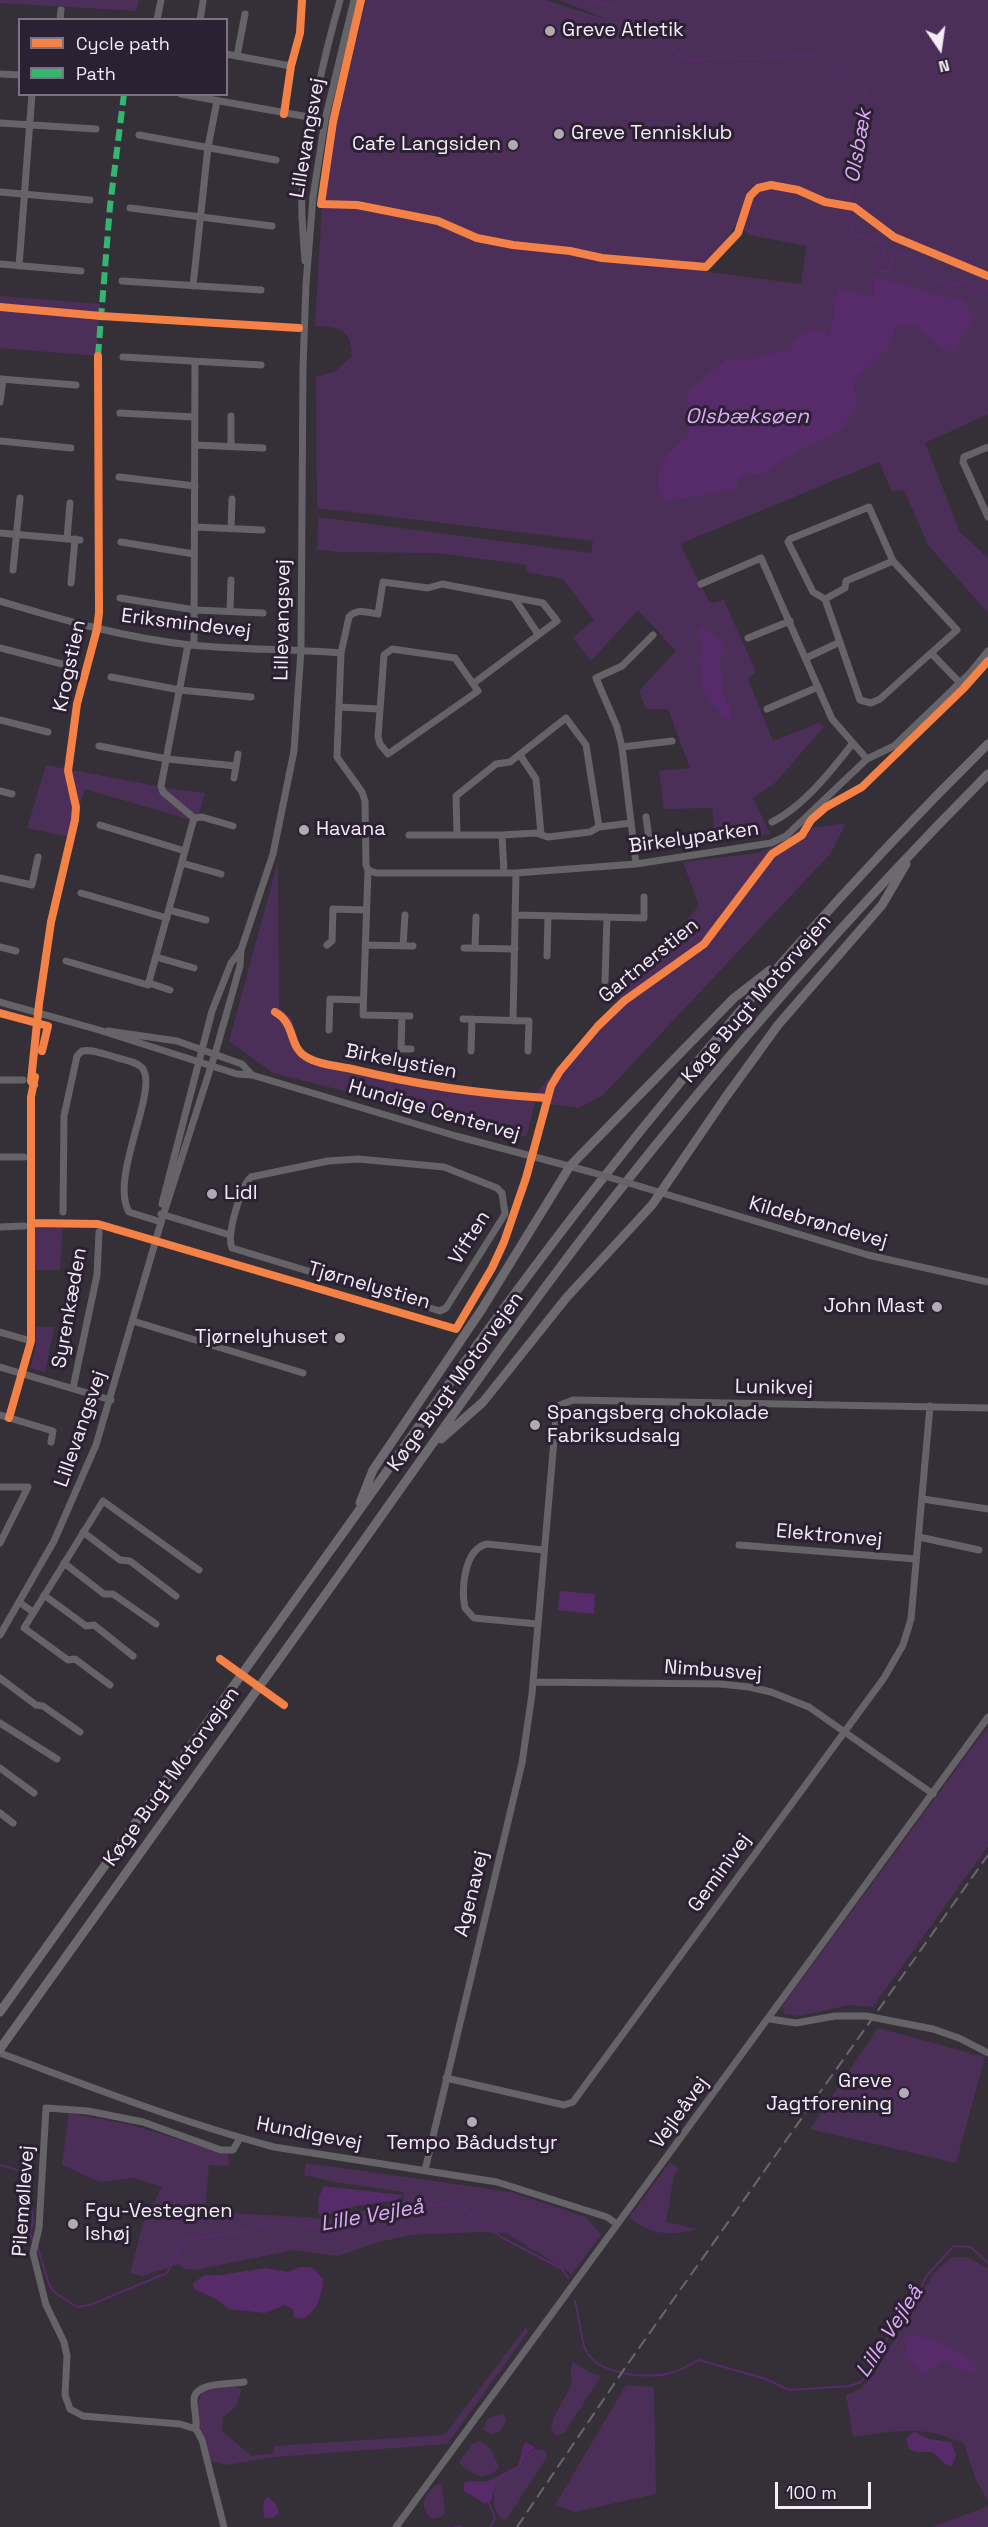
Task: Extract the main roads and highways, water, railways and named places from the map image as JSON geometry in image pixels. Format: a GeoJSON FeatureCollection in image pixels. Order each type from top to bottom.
{"type":"FeatureCollection","features":[{"type":"Feature","properties":{"kind":"highway","name":"Køge Bugt Motorvejen"},"geometry":{"type":"LineString","coordinates":[[0,2012],[529,1274],[589,1195],[675,1089],[787,958],[988,744]]}},
{"type":"Feature","properties":{"kind":"highway","name":"Køge Bugt Motorvejen"},"geometry":{"type":"LineString","coordinates":[[0,2051],[547,1286],[685,1110],[798,976],[988,774]]}},
{"type":"Feature","properties":{"kind":"highway"},"geometry":{"type":"LineString","coordinates":[[430,1448],[483,1402],[567,1297],[662,1193],[724,1098],[778,1025],[882,905],[915,849]]}},
{"type":"Feature","properties":{"kind":"highway"},"geometry":{"type":"LineString","coordinates":[[355,1516],[373,1470],[482,1309],[570,1166],[734,998],[787,958]]}},
{"type":"Feature","properties":{"kind":"water","name":"Olsbæksøen"},"geometry":{"type":"Polygon","coordinates":[[[876,278],[964,301],[974,316],[952,355],[915,325],[897,326],[887,350],[853,382],[857,401],[849,419],[837,433],[801,449],[759,475],[747,473],[739,479],[736,489],[665,500],[658,481],[659,472],[667,456],[689,436],[688,392],[725,360],[791,352],[795,339],[813,329],[830,336],[838,289],[875,298],[872,279],[876,278]]]}},
{"type":"Feature","properties":{"kind":"water"},"geometry":{"type":"Polygon","coordinates":[[[701,627],[720,640],[725,650],[719,663],[723,693],[731,714],[731,717],[727,719],[722,718],[718,708],[703,690],[700,657],[703,643],[698,630],[701,627]]]}},
{"type":"Feature","properties":{"kind":"water"},"geometry":{"type":"Polygon","coordinates":[[[560,1591],[595,1594],[594,1614],[558,1610],[560,1591]]]}},
{"type":"Feature","properties":{"kind":"water"},"geometry":{"type":"Polygon","coordinates":[[[324,2186],[402,2195],[400,2200],[355,2206],[321,2217],[318,2212],[319,2197],[324,2186]]]}},
{"type":"Feature","properties":{"kind":"water"},"geometry":{"type":"Polygon","coordinates":[[[299,2267],[312,2267],[323,2279],[319,2300],[307,2317],[294,2317],[293,2309],[285,2305],[265,2313],[229,2309],[216,2299],[194,2289],[193,2283],[205,2275],[221,2275],[266,2268],[288,2272],[299,2267]]]}},
{"type":"Feature","properties":{"kind":"water"},"geometry":{"type":"Polygon","coordinates":[[[911,2335],[928,2338],[945,2345],[976,2363],[977,2368],[971,2373],[958,2369],[946,2360],[921,2372],[908,2357],[906,2342],[911,2335]]]}},
{"type":"Feature","properties":{"kind":"water"},"geometry":{"type":"Polygon","coordinates":[[[915,2432],[929,2439],[951,2442],[956,2455],[952,2466],[946,2465],[933,2452],[916,2452],[909,2449],[906,2440],[910,2434],[915,2432]]]}},
{"type":"Feature","properties":{"kind":"water"},"geometry":{"type":"Polygon","coordinates":[[[524,2444],[535,2447],[526,2455],[520,2468],[495,2485],[491,2502],[484,2503],[464,2491],[464,2483],[487,2481],[518,2466],[524,2444]]]}},
{"type":"Feature","properties":{"kind":"water"},"geometry":{"type":"Polygon","coordinates":[[[268,2497],[276,2504],[279,2513],[273,2518],[265,2518],[263,2512],[264,2500],[268,2497]]]}},
{"type":"Feature","properties":{"kind":"waterway","name":"Olsbæk"},"geometry":{"type":"LineString","coordinates":[[588,0],[613,7],[645,27],[680,56],[691,61],[724,57],[747,59],[817,54],[865,87],[867,100],[848,209],[854,235],[878,241],[884,248],[876,265],[881,271],[889,271],[892,253],[917,258],[929,277],[949,286],[965,281],[977,292],[988,288]]}},
{"type":"Feature","properties":{"kind":"waterway","name":"Lille Vejleå"},"geometry":{"type":"LineString","coordinates":[[0,2165],[28,2173],[29,2199],[33,2215],[30,2234],[33,2241]]}},
{"type":"Feature","properties":{"kind":"waterway","name":"Lille Vejleå"},"geometry":{"type":"LineString","coordinates":[[37,2245],[49,2285],[54,2292],[77,2307],[90,2305],[167,2273],[183,2240],[245,2231],[272,2222],[322,2227],[404,2208],[447,2204],[464,2209],[503,2238],[562,2269],[568,2278]]}},
{"type":"Feature","properties":{"kind":"waterway","name":"Lille Vejleå"},"geometry":{"type":"LineString","coordinates":[[575,2301],[584,2346],[590,2356],[610,2370],[651,2376],[677,2371],[699,2360],[766,2379],[789,2390],[849,2386],[861,2382],[884,2347],[895,2320],[914,2302],[927,2275],[954,2246],[971,2247],[988,2263]]}},
{"type":"Feature","properties":{"kind":"waterway"},"geometry":{"type":"LineString","coordinates":[[489,2503],[495,2518],[490,2527]]}},
{"type":"Feature","properties":{"kind":"waterway"},"geometry":{"type":"LineString","coordinates":[[455,2527],[461,2527]]}},
{"type":"Feature","properties":{"kind":"railway"},"geometry":{"type":"LineString","coordinates":[[517,2527],[627,2365],[988,1855]]}},
{"type":"Feature","properties":{"kind":"place","name":"Greve Atletik"},"geometry":{"type":"Point","coordinates":[550,31]}},
{"type":"Feature","properties":{"kind":"place","name":"Greve Tennisklub"},"geometry":{"type":"Point","coordinates":[559,134]}},
{"type":"Feature","properties":{"kind":"place","name":"Cafe Langsiden"},"geometry":{"type":"Point","coordinates":[513,145]}},
{"type":"Feature","properties":{"kind":"place","name":"Havana"},"geometry":{"type":"Point","coordinates":[304,830]}},
{"type":"Feature","properties":{"kind":"place","name":"Lidl"},"geometry":{"type":"Point","coordinates":[212,1194]}},
{"type":"Feature","properties":{"kind":"place","name":"John Mast"},"geometry":{"type":"Point","coordinates":[937,1307]}},
{"type":"Feature","properties":{"kind":"place","name":"Tjørnelyhuset"},"geometry":{"type":"Point","coordinates":[340,1338]}},
{"type":"Feature","properties":{"kind":"place","name":"Spangsberg chokolade Fabriksudsalg"},"geometry":{"type":"Point","coordinates":[535,1425]}},
{"type":"Feature","properties":{"kind":"place","name":"Greve Jagtforening"},"geometry":{"type":"Point","coordinates":[904,2093]}},
{"type":"Feature","properties":{"kind":"place","name":"Tempo Bådudstyr"},"geometry":{"type":"Point","coordinates":[472,2122]}},
{"type":"Feature","properties":{"kind":"place","name":"Fgu-Vestegnen Ishøj"},"geometry":{"type":"Point","coordinates":[73,2224]}}]}
